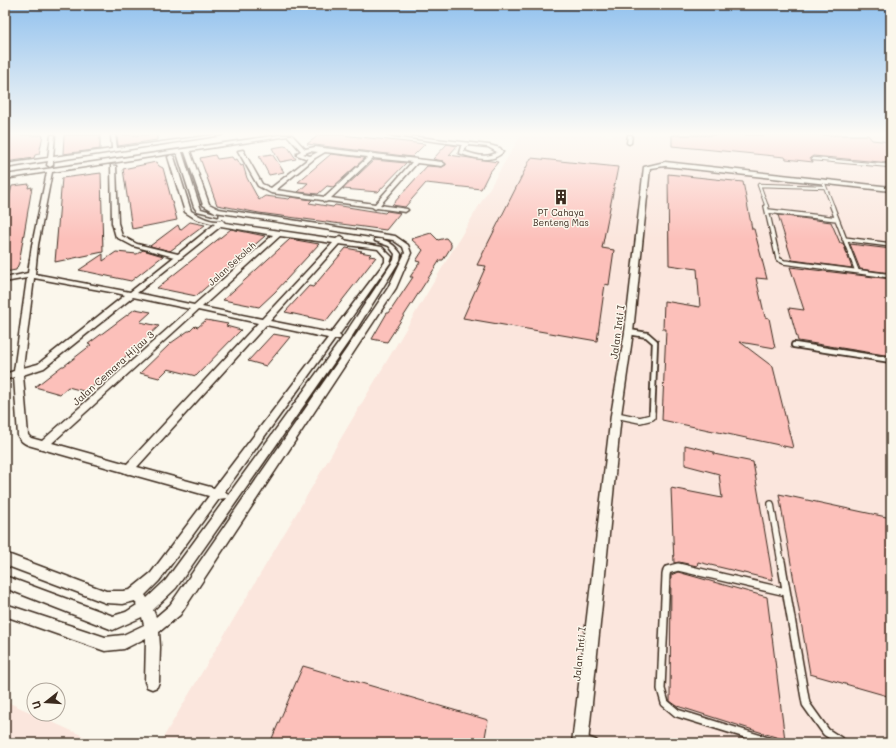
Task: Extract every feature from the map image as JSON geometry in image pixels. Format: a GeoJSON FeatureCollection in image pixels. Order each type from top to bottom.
{"type":"FeatureCollection","features":[{"type":"Feature","properties":{"kind":"street"},"geometry":{"type":"LineString","coordinates":[[5,172],[29,170]]}},
{"type":"Feature","properties":{"kind":"street"},"geometry":{"type":"LineString","coordinates":[[5,177],[40,170]]}},
{"type":"Feature","properties":{"kind":"street"},"geometry":{"type":"LineString","coordinates":[[5,183],[44,170]]}},
{"type":"Feature","properties":{"kind":"street"},"geometry":{"type":"LineString","coordinates":[[50,170],[31,275],[18,374],[23,436],[28,440],[44,445],[231,498]]}},
{"type":"Feature","properties":{"kind":"street"},"geometry":{"type":"LineString","coordinates":[[113,170],[115,223],[119,237],[135,245],[179,256]]}},
{"type":"Feature","properties":{"kind":"street"},"geometry":{"type":"LineString","coordinates":[[5,610],[105,644],[124,642],[153,628],[175,610],[315,401],[341,367],[392,288],[408,254],[406,246],[395,238],[190,215],[175,170]]}},
{"type":"Feature","properties":{"kind":"street"},"geometry":{"type":"LineString","coordinates":[[5,582],[113,623],[127,619],[147,608],[171,584],[346,339],[397,260],[398,254],[391,245],[380,240],[340,239],[279,233],[199,210],[194,199],[189,170]]}},
{"type":"Feature","properties":{"kind":"street"},"geometry":{"type":"LineString","coordinates":[[251,170],[260,186],[271,191],[325,200],[405,210]]}},
{"type":"Feature","properties":{"kind":"street"},"geometry":{"type":"LineString","coordinates":[[271,191],[297,170]]}},
{"type":"Feature","properties":{"kind":"street"},"geometry":{"type":"LineString","coordinates":[[325,200],[357,170]]}},
{"type":"Feature","properties":{"kind":"street"},"geometry":{"type":"LineString","coordinates":[[375,207],[408,170]]}},
{"type":"Feature","properties":{"kind":"street","name":"Jalan Inti I"},"geometry":{"type":"LineString","coordinates":[[580,741],[616,415],[629,332],[647,170]]}},
{"type":"Feature","properties":{"kind":"street","name":"Jalan Inti I"},"geometry":{"type":"LineString","coordinates":[[712,170],[824,184],[891,189]]}},
{"type":"Feature","properties":{"kind":"street"},"geometry":{"type":"LineString","coordinates":[[191,175],[207,206],[218,211],[227,219]]}},
{"type":"Feature","properties":{"kind":"street"},"geometry":{"type":"LineString","coordinates":[[185,201],[194,199]]}},
{"type":"Feature","properties":{"kind":"street"},"geometry":{"type":"LineString","coordinates":[[5,377],[41,366],[130,294],[227,219]]}},
{"type":"Feature","properties":{"kind":"street"},"geometry":{"type":"LineString","coordinates":[[5,560],[106,597],[123,599],[138,594],[155,577],[388,262],[389,257],[380,248],[340,239],[317,230]]}},
{"type":"Feature","properties":{"kind":"street","name":"Jalan Sekolah"},"geometry":{"type":"LineString","coordinates":[[197,308],[279,233]]}},
{"type":"Feature","properties":{"kind":"street"},"geometry":{"type":"LineString","coordinates":[[128,470],[340,239]]}},
{"type":"Feature","properties":{"kind":"street"},"geometry":{"type":"LineString","coordinates":[[5,280],[31,275],[264,321],[346,339]]}},
{"type":"Feature","properties":{"kind":"street"},"geometry":{"type":"LineString","coordinates":[[381,286],[392,288]]}},
{"type":"Feature","properties":{"kind":"street","name":"Jalan Cemara Hijau 3"},"geometry":{"type":"LineString","coordinates":[[44,445],[197,308]]}},
{"type":"Feature","properties":{"kind":"street"},"geometry":{"type":"LineString","coordinates":[[303,398],[315,401]]}},
{"type":"Feature","properties":{"kind":"street"},"geometry":{"type":"LineString","coordinates":[[138,594],[147,608],[153,628],[152,682]]}},
{"type":"Feature","properties":{"kind":"lane"},"geometry":{"type":"LineString","coordinates":[[857,272],[824,184],[759,185],[768,211],[778,259],[781,261],[857,272],[891,276]]}},
{"type":"Feature","properties":{"kind":"lane"},"geometry":{"type":"LineString","coordinates":[[768,211],[837,219]]}},
{"type":"Feature","properties":{"kind":"lane"},"geometry":{"type":"LineString","coordinates":[[844,239],[891,245]]}},
{"type":"Feature","properties":{"kind":"lane"},"geometry":{"type":"LineString","coordinates":[[616,415],[642,420],[648,420],[652,417],[655,342],[647,335],[629,332]]}},
{"type":"Feature","properties":{"kind":"lane"},"geometry":{"type":"LineString","coordinates":[[794,345],[891,360]]}},
{"type":"Feature","properties":{"kind":"lane"},"geometry":{"type":"LineString","coordinates":[[771,504],[806,704],[814,718],[838,742]]}},
{"type":"Feature","properties":{"kind":"lane"},"geometry":{"type":"LineString","coordinates":[[774,743],[677,713],[665,703],[661,689],[666,575],[667,570],[670,568],[678,567],[786,592]]}},
{"type":"Feature","properties":{"kind":"lane"},"geometry":{"type":"LineString","coordinates":[[580,741],[594,743]]}},
{"type":"Feature","properties":{"kind":"shaded area"},"geometry":{"type":"Polygon","coordinates":[[[500,170],[891,170],[891,743],[160,743],[500,170]]]}},
{"type":"Feature","properties":{"kind":"shaded area"},"geometry":{"type":"Polygon","coordinates":[[[5,701],[26,710],[26,722],[52,722],[99,743],[5,743],[5,701]]]}},
{"type":"Feature","properties":{"kind":"building"},"geometry":{"type":"Polygon","coordinates":[[[123,170],[164,170],[177,220],[132,229],[123,170]]]}},
{"type":"Feature","properties":{"kind":"building"},"geometry":{"type":"Polygon","coordinates":[[[204,170],[245,170],[247,178],[259,200],[265,196],[289,199],[291,197],[312,200],[309,203],[333,207],[335,205],[385,213],[387,211],[400,213],[386,230],[259,213],[217,205],[204,170]]]}},
{"type":"Feature","properties":{"kind":"building"},"geometry":{"type":"Polygon","coordinates":[[[266,170],[283,170],[284,172],[269,175],[266,170]]]}},
{"type":"Feature","properties":{"kind":"building"},"geometry":{"type":"Polygon","coordinates":[[[312,170],[352,170],[333,187],[327,186],[318,194],[298,192],[308,183],[298,182],[312,170]]]}},
{"type":"Feature","properties":{"kind":"building"},"geometry":{"type":"Polygon","coordinates":[[[363,170],[399,170],[378,192],[343,189],[363,170]]]}},
{"type":"Feature","properties":{"kind":"building"},"geometry":{"type":"Polygon","coordinates":[[[423,170],[492,170],[481,189],[426,183],[405,207],[392,205],[423,170]]]}},
{"type":"Feature","properties":{"kind":"building"},"geometry":{"type":"Polygon","coordinates":[[[525,170],[617,170],[602,248],[614,250],[609,285],[605,284],[597,341],[463,318],[486,266],[477,265],[525,170]]]}},
{"type":"Feature","properties":{"kind":"building"},"geometry":{"type":"Polygon","coordinates":[[[101,173],[103,252],[55,262],[62,178],[101,173]]]}},
{"type":"Feature","properties":{"kind":"building"},"geometry":{"type":"Polygon","coordinates":[[[668,174],[743,182],[752,229],[754,229],[767,279],[756,278],[765,317],[769,318],[775,348],[740,342],[773,367],[793,448],[662,420],[666,329],[663,329],[664,301],[700,307],[697,269],[669,265],[668,174]]]}},
{"type":"Feature","properties":{"kind":"building"},"geometry":{"type":"Polygon","coordinates":[[[29,184],[28,188],[32,187],[19,263],[16,270],[5,272],[5,212],[12,186],[29,184]]]}},
{"type":"Feature","properties":{"kind":"building"},"geometry":{"type":"Polygon","coordinates":[[[778,215],[831,222],[840,243],[843,243],[852,268],[792,260],[778,215]]]}},
{"type":"Feature","properties":{"kind":"building"},"geometry":{"type":"Polygon","coordinates":[[[190,222],[205,225],[170,251],[150,246],[178,225],[180,230],[190,222]]]}},
{"type":"Feature","properties":{"kind":"building"},"geometry":{"type":"Polygon","coordinates":[[[231,229],[265,236],[196,296],[157,288],[231,229]]]}},
{"type":"Feature","properties":{"kind":"building"},"geometry":{"type":"Polygon","coordinates":[[[431,233],[438,240],[446,238],[451,244],[451,247],[443,260],[440,260],[387,342],[372,339],[387,313],[389,313],[413,277],[410,277],[420,262],[416,261],[423,250],[411,239],[431,233]]]}},
{"type":"Feature","properties":{"kind":"building"},"geometry":{"type":"Polygon","coordinates":[[[290,239],[319,244],[275,292],[259,307],[223,300],[290,239]]]}},
{"type":"Feature","properties":{"kind":"building"},"geometry":{"type":"Polygon","coordinates":[[[850,244],[891,249],[891,273],[860,269],[850,244]]]}},
{"type":"Feature","properties":{"kind":"building"},"geometry":{"type":"Polygon","coordinates":[[[346,248],[362,251],[360,252],[371,254],[369,256],[376,257],[326,321],[285,312],[309,286],[313,287],[346,248]]]}},
{"type":"Feature","properties":{"kind":"building"},"geometry":{"type":"Polygon","coordinates":[[[143,250],[163,256],[131,281],[79,270],[103,254],[103,261],[116,252],[137,254],[143,250]]]}},
{"type":"Feature","properties":{"kind":"building"},"geometry":{"type":"Polygon","coordinates":[[[790,267],[891,279],[891,356],[798,341],[789,308],[804,310],[790,267]]]}},
{"type":"Feature","properties":{"kind":"building"},"geometry":{"type":"Polygon","coordinates":[[[135,309],[151,312],[140,322],[159,326],[87,392],[68,387],[60,394],[35,387],[91,345],[88,344],[135,309]]]}},
{"type":"Feature","properties":{"kind":"building"},"geometry":{"type":"Polygon","coordinates":[[[206,320],[228,324],[226,326],[241,330],[196,376],[168,369],[159,378],[140,373],[171,343],[195,326],[198,327],[206,320]]]}},
{"type":"Feature","properties":{"kind":"building"},"geometry":{"type":"Polygon","coordinates":[[[273,334],[290,337],[266,366],[248,361],[273,334]]]}},
{"type":"Feature","properties":{"kind":"building"},"geometry":{"type":"Polygon","coordinates":[[[685,445],[714,452],[714,454],[753,462],[773,580],[698,562],[697,566],[679,562],[674,563],[671,488],[722,498],[719,474],[685,465],[685,445]]]}},
{"type":"Feature","properties":{"kind":"building"},"geometry":{"type":"Polygon","coordinates":[[[779,494],[891,518],[891,697],[810,674],[779,494]]]}},
{"type":"Feature","properties":{"kind":"building"},"geometry":{"type":"Polygon","coordinates":[[[678,572],[767,597],[785,740],[677,706],[670,701],[671,575],[678,572]]]}},
{"type":"Feature","properties":{"kind":"building"},"geometry":{"type":"Polygon","coordinates":[[[303,666],[488,720],[484,743],[270,743],[303,666]]]}},
{"type":"Feature","properties":{"kind":"place","name":"PT Cahaya Benteng Mas"},"geometry":{"type":"Point","coordinates":[561,197]}}]}
